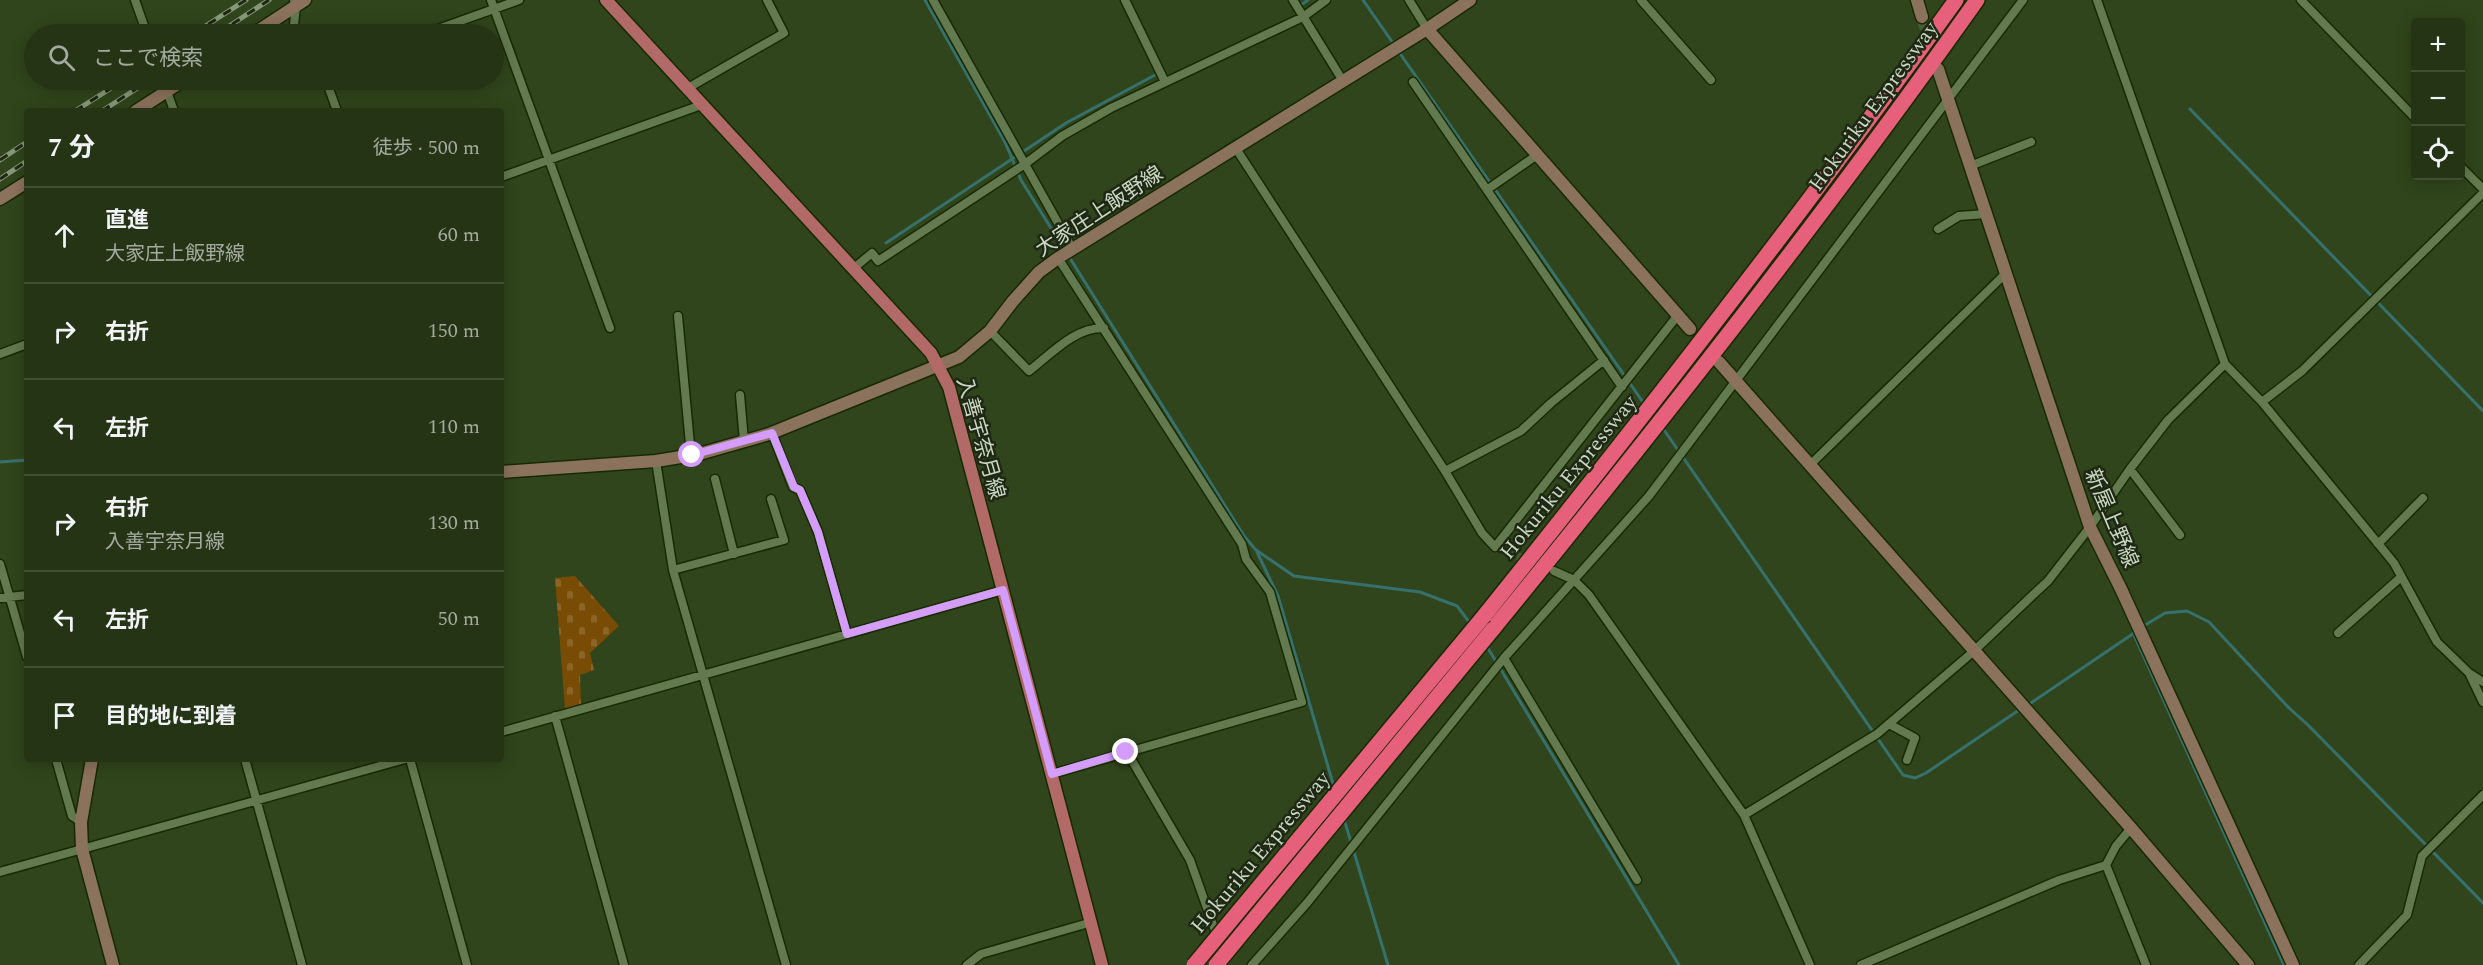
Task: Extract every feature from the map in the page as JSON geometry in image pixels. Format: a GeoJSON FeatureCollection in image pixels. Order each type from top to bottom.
{"type":"FeatureCollection","features":[{"type":"Feature","properties":{"kind":"highway","name":"Hokuriku Expressway"},"geometry":{"type":"LineString","coordinates":[[1194,965],[1484,616],[1634,428],[1790,226],[1956,0]]}},
{"type":"Feature","properties":{"kind":"highway","name":"Hokuriku Expressway"},"geometry":{"type":"LineString","coordinates":[[1218,965],[1493,629],[1720,344],[1825,207],[1977,0]]}},
{"type":"Feature","properties":{"kind":"highway"},"geometry":{"type":"LineString","coordinates":[[1186,965],[1234,918]]}},
{"type":"Feature","properties":{"kind":"main road","name":"入善宇奈月線"},"geometry":{"type":"LineString","coordinates":[[606,0],[854,268],[931,353],[940,367],[949,387],[1102,965]]}},
{"type":"Feature","properties":{"kind":"main road","name":"大家庄上飯野線"},"geometry":{"type":"LineString","coordinates":[[504,472],[656,461],[692,455],[772,433],[940,367],[974,346],[990,331],[1039,272],[1072,248],[1427,29],[1470,0]]}},
{"type":"Feature","properties":{"kind":"main road"},"geometry":{"type":"LineString","coordinates":[[1917,0],[1922,17]]}},
{"type":"Feature","properties":{"kind":"main road"},"geometry":{"type":"LineString","coordinates":[[267,24],[298,2]]}},
{"type":"Feature","properties":{"kind":"main road"},"geometry":{"type":"LineString","coordinates":[[1427,29],[1690,329]]}},
{"type":"Feature","properties":{"kind":"main road","name":"新屋上野線"},"geometry":{"type":"LineString","coordinates":[[1938,69],[2090,528],[2121,589],[2293,965]]}},
{"type":"Feature","properties":{"kind":"main road"},"geometry":{"type":"LineString","coordinates":[[139,108],[159,90]]}},
{"type":"Feature","properties":{"kind":"main road"},"geometry":{"type":"LineString","coordinates":[[0,199],[24,184]]}},
{"type":"Feature","properties":{"kind":"main road"},"geometry":{"type":"LineString","coordinates":[[1719,362],[2131,828],[2246,964]]}},
{"type":"Feature","properties":{"kind":"main road"},"geometry":{"type":"LineString","coordinates":[[91,762],[81,822],[82,849],[113,965]]}},
{"type":"Feature","properties":{"kind":"street"},"geometry":{"type":"LineString","coordinates":[[135,0],[143,24]]}},
{"type":"Feature","properties":{"kind":"street"},"geometry":{"type":"LineString","coordinates":[[447,24],[492,4],[519,0]]}},
{"type":"Feature","properties":{"kind":"street"},"geometry":{"type":"LineString","coordinates":[[688,88],[784,33],[768,0]]}},
{"type":"Feature","properties":{"kind":"street"},"geometry":{"type":"LineString","coordinates":[[933,0],[1072,248]]}},
{"type":"Feature","properties":{"kind":"street"},"geometry":{"type":"LineString","coordinates":[[1125,0],[1165,82]]}},
{"type":"Feature","properties":{"kind":"street"},"geometry":{"type":"LineString","coordinates":[[854,268],[872,253],[878,261],[1025,164],[1062,136],[1165,82],[1302,17],[1326,0]]}},
{"type":"Feature","properties":{"kind":"street"},"geometry":{"type":"LineString","coordinates":[[1409,0],[1427,29]]}},
{"type":"Feature","properties":{"kind":"street"},"geometry":{"type":"LineString","coordinates":[[1641,0],[1711,80]]}},
{"type":"Feature","properties":{"kind":"street"},"geometry":{"type":"LineString","coordinates":[[1252,965],[1307,903],[1504,658],[1649,496],[2023,0]]}},
{"type":"Feature","properties":{"kind":"street"},"geometry":{"type":"LineString","coordinates":[[2097,0],[2225,364],[2262,402],[2394,563],[2437,642],[2469,673],[2483,682]]}},
{"type":"Feature","properties":{"kind":"street"},"geometry":{"type":"LineString","coordinates":[[2301,0],[2411,115]]}},
{"type":"Feature","properties":{"kind":"street"},"geometry":{"type":"LineString","coordinates":[[1295,1],[1302,17],[1343,81]]}},
{"type":"Feature","properties":{"kind":"street"},"geometry":{"type":"LineString","coordinates":[[294,24],[298,2]]}},
{"type":"Feature","properties":{"kind":"street"},"geometry":{"type":"LineString","coordinates":[[492,4],[499,24]]}},
{"type":"Feature","properties":{"kind":"street"},"geometry":{"type":"LineString","coordinates":[[504,38],[610,328]]}},
{"type":"Feature","properties":{"kind":"street"},"geometry":{"type":"LineString","coordinates":[[1413,82],[1622,387]]}},
{"type":"Feature","properties":{"kind":"street"},"geometry":{"type":"LineString","coordinates":[[167,90],[173,108]]}},
{"type":"Feature","properties":{"kind":"street"},"geometry":{"type":"LineString","coordinates":[[330,90],[336,108]]}},
{"type":"Feature","properties":{"kind":"street"},"geometry":{"type":"LineString","coordinates":[[504,176],[704,104]]}},
{"type":"Feature","properties":{"kind":"street"},"geometry":{"type":"LineString","coordinates":[[1970,166],[2031,142]]}},
{"type":"Feature","properties":{"kind":"street"},"geometry":{"type":"LineString","coordinates":[[1235,147],[1445,471],[1482,533],[1495,546],[1678,315]]}},
{"type":"Feature","properties":{"kind":"street"},"geometry":{"type":"LineString","coordinates":[[1488,189],[1538,155]]}},
{"type":"Feature","properties":{"kind":"street"},"geometry":{"type":"LineString","coordinates":[[2262,402],[2302,371],[2483,191],[2465,171]]}},
{"type":"Feature","properties":{"kind":"street"},"geometry":{"type":"LineString","coordinates":[[1938,229],[1959,216],[1986,214]]}},
{"type":"Feature","properties":{"kind":"street"},"geometry":{"type":"LineString","coordinates":[[1052,774],[1302,702],[1269,592],[1246,559],[1242,544],[1058,258]]}},
{"type":"Feature","properties":{"kind":"street"},"geometry":{"type":"LineString","coordinates":[[1810,465],[2005,274]]}},
{"type":"Feature","properties":{"kind":"street"},"geometry":{"type":"LineString","coordinates":[[678,316],[692,455]]}},
{"type":"Feature","properties":{"kind":"street"},"geometry":{"type":"LineString","coordinates":[[990,331],[1029,371],[1079,333],[1093,328],[1104,328]]}},
{"type":"Feature","properties":{"kind":"street"},"geometry":{"type":"LineString","coordinates":[[0,354],[24,345]]}},
{"type":"Feature","properties":{"kind":"street"},"geometry":{"type":"LineString","coordinates":[[1445,471],[1521,431],[1604,360]]}},
{"type":"Feature","properties":{"kind":"street"},"geometry":{"type":"LineString","coordinates":[[1744,815],[1877,734],[1974,651],[2048,581],[2090,528],[2130,469],[2168,420],[2225,364]]}},
{"type":"Feature","properties":{"kind":"street"},"geometry":{"type":"LineString","coordinates":[[740,395],[744,441]]}},
{"type":"Feature","properties":{"kind":"street"},"geometry":{"type":"LineString","coordinates":[[772,433],[794,487],[800,490],[818,532],[847,634]]}},
{"type":"Feature","properties":{"kind":"street"},"geometry":{"type":"LineString","coordinates":[[656,461],[673,570],[786,965]]}},
{"type":"Feature","properties":{"kind":"street"},"geometry":{"type":"LineString","coordinates":[[2130,469],[2180,535]]}},
{"type":"Feature","properties":{"kind":"street"},"geometry":{"type":"LineString","coordinates":[[715,479],[734,554]]}},
{"type":"Feature","properties":{"kind":"street"},"geometry":{"type":"LineString","coordinates":[[2378,544],[2423,498]]}},
{"type":"Feature","properties":{"kind":"street"},"geometry":{"type":"LineString","coordinates":[[673,570],[784,540],[771,500]]}},
{"type":"Feature","properties":{"kind":"street"},"geometry":{"type":"LineString","coordinates":[[0,564],[24,646]]}},
{"type":"Feature","properties":{"kind":"street"},"geometry":{"type":"LineString","coordinates":[[1554,571],[1574,580],[1589,595],[1744,815],[1810,965]]}},
{"type":"Feature","properties":{"kind":"street"},"geometry":{"type":"LineString","coordinates":[[2338,633],[2401,577]]}},
{"type":"Feature","properties":{"kind":"street"},"geometry":{"type":"LineString","coordinates":[[504,731],[1003,590]]}},
{"type":"Feature","properties":{"kind":"street"},"geometry":{"type":"LineString","coordinates":[[0,598],[24,595]]}},
{"type":"Feature","properties":{"kind":"street"},"geometry":{"type":"LineString","coordinates":[[1504,658],[1637,880]]}},
{"type":"Feature","properties":{"kind":"street"},"geometry":{"type":"LineString","coordinates":[[2469,673],[2483,702]]}},
{"type":"Feature","properties":{"kind":"street"},"geometry":{"type":"LineString","coordinates":[[555,716],[624,965]]}},
{"type":"Feature","properties":{"kind":"street"},"geometry":{"type":"LineString","coordinates":[[1889,724],[1915,738],[1907,760]]}},
{"type":"Feature","properties":{"kind":"street"},"geometry":{"type":"LineString","coordinates":[[1126,752],[1190,860],[1227,965]]}},
{"type":"Feature","properties":{"kind":"street"},"geometry":{"type":"LineString","coordinates":[[57,762],[72,816],[81,822]]}},
{"type":"Feature","properties":{"kind":"street"},"geometry":{"type":"LineString","coordinates":[[246,762],[302,965]]}},
{"type":"Feature","properties":{"kind":"street"},"geometry":{"type":"LineString","coordinates":[[0,872],[394,762]]}},
{"type":"Feature","properties":{"kind":"street"},"geometry":{"type":"LineString","coordinates":[[411,762],[467,965]]}},
{"type":"Feature","properties":{"kind":"street"},"geometry":{"type":"LineString","coordinates":[[2359,965],[2407,915],[2422,856],[2483,795]]}},
{"type":"Feature","properties":{"kind":"street"},"geometry":{"type":"LineString","coordinates":[[1861,965],[2059,880],[2106,865],[2116,846],[2131,828]]}},
{"type":"Feature","properties":{"kind":"street"},"geometry":{"type":"LineString","coordinates":[[2106,865],[2146,965]]}},
{"type":"Feature","properties":{"kind":"street"},"geometry":{"type":"LineString","coordinates":[[967,965],[981,954],[1092,922]]}},
{"type":"Feature","properties":{"kind":"green space"},"geometry":{"type":"Polygon","coordinates":[[[575,576],[619,626],[590,653],[594,670],[580,675],[581,705],[565,709],[555,578],[575,576]]]}},
{"type":"Feature","properties":{"kind":"waterway"},"geometry":{"type":"LineString","coordinates":[[925,0],[1005,142],[1021,180],[1064,249]]}},
{"type":"Feature","properties":{"kind":"waterway"},"geometry":{"type":"LineString","coordinates":[[1301,5],[1308,0]]}},
{"type":"Feature","properties":{"kind":"waterway"},"geometry":{"type":"LineString","coordinates":[[1363,0],[1395,46]]}},
{"type":"Feature","properties":{"kind":"waterway"},"geometry":{"type":"LineString","coordinates":[[1399,52],[1645,405]]}},
{"type":"Feature","properties":{"kind":"waterway"},"geometry":{"type":"LineString","coordinates":[[886,243],[1066,123],[1155,75]]}},
{"type":"Feature","properties":{"kind":"waterway"},"geometry":{"type":"LineString","coordinates":[[2190,109],[2483,411]]}},
{"type":"Feature","properties":{"kind":"waterway"},"geometry":{"type":"LineString","coordinates":[[1068,255],[1244,536],[1256,550],[1294,576],[1420,592],[1457,606],[1470,623]]}},
{"type":"Feature","properties":{"kind":"waterway"},"geometry":{"type":"LineString","coordinates":[[1662,427],[1903,775],[1915,778],[1926,773],[2022,708]]}},
{"type":"Feature","properties":{"kind":"waterway"},"geometry":{"type":"LineString","coordinates":[[0,462],[24,460]]}},
{"type":"Feature","properties":{"kind":"waterway"},"geometry":{"type":"LineString","coordinates":[[1257,552],[1278,596],[1334,787]]}},
{"type":"Feature","properties":{"kind":"waterway"},"geometry":{"type":"LineString","coordinates":[[2142,627],[2165,613],[2187,611],[2209,622],[2289,708],[2483,903]]}},
{"type":"Feature","properties":{"kind":"waterway"},"geometry":{"type":"LineString","coordinates":[[2028,705],[2137,631]]}},
{"type":"Feature","properties":{"kind":"waterway"},"geometry":{"type":"LineString","coordinates":[[2133,633],[2284,965]]}},
{"type":"Feature","properties":{"kind":"waterway"},"geometry":{"type":"LineString","coordinates":[[1486,645],[1679,965]]}},
{"type":"Feature","properties":{"kind":"waterway"},"geometry":{"type":"LineString","coordinates":[[1344,819],[1388,965]]}},
{"type":"Feature","properties":{"kind":"tunnel"},"geometry":{"type":"LineString","coordinates":[[1922,17],[1937,65]]}},
{"type":"Feature","properties":{"kind":"tunnel"},"geometry":{"type":"LineString","coordinates":[[1495,547],[1547,568]]}},
{"type":"Feature","properties":{"kind":"railway"},"geometry":{"type":"LineString","coordinates":[[209,24],[246,0]]}},
{"type":"Feature","properties":{"kind":"railway"},"geometry":{"type":"LineString","coordinates":[[232,24],[269,0]]}},
{"type":"Feature","properties":{"kind":"railway"},"geometry":{"type":"LineString","coordinates":[[80,108],[108,90]]}},
{"type":"Feature","properties":{"kind":"railway"},"geometry":{"type":"LineString","coordinates":[[107,108],[135,90]]}},
{"type":"Feature","properties":{"kind":"railway"},"geometry":{"type":"LineString","coordinates":[[0,160],[24,144]]}},
{"type":"Feature","properties":{"kind":"railway"},"geometry":{"type":"LineString","coordinates":[[0,179],[24,163]]}},
{"type":"Feature","properties":{"kind":"route"},"geometry":{"type":"LineString","coordinates":[[692,455],[772,433],[794,487],[800,490],[818,532],[847,634],[1003,590],[1052,774],[1126,752]]}}]}
